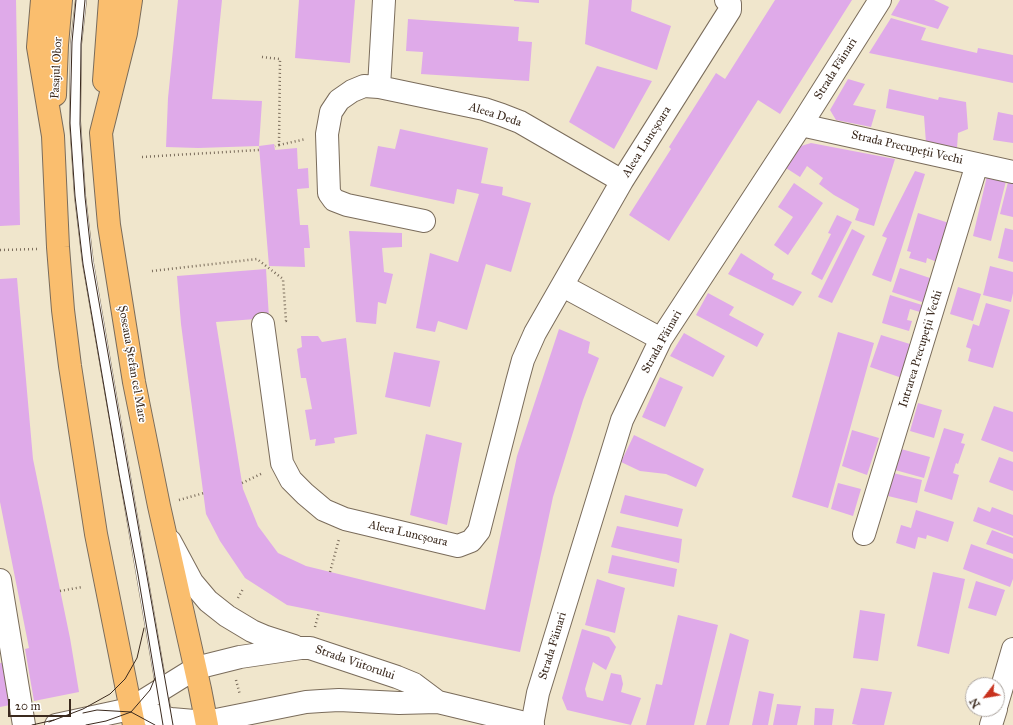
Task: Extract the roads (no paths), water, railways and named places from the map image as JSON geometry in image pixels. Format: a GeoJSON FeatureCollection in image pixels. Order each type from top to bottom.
{"type":"FeatureCollection","features":[{"type":"Feature","properties":{"kind":"main road"},"geometry":{"type":"LineString","coordinates":[[42,0],[38,47],[53,136],[58,247],[63,310],[77,416],[96,534],[132,717]]}},
{"type":"Feature","properties":{"kind":"main road","name":"Pasajul Obor"},"geometry":{"type":"LineString","coordinates":[[53,136],[57,45],[61,0]]}},
{"type":"Feature","properties":{"kind":"main road"},"geometry":{"type":"LineString","coordinates":[[101,133],[110,0]]}},
{"type":"Feature","properties":{"kind":"main road","name":"Șoseaua Ștefan cel Mare"},"geometry":{"type":"LineString","coordinates":[[131,0],[126,33],[101,133],[109,226],[134,382],[159,506],[196,668],[206,724]]}},
{"type":"Feature","properties":{"kind":"street"},"geometry":{"type":"LineString","coordinates":[[379,87],[384,0]]}},
{"type":"Feature","properties":{"kind":"street","name":"Aleea Luncșoara"},"geometry":{"type":"LineString","coordinates":[[263,324],[282,463],[291,480],[324,510],[344,520],[458,546],[471,541],[479,531],[523,360],[536,333],[622,181],[730,10],[730,4],[726,0]]}},
{"type":"Feature","properties":{"kind":"street","name":"Strada Făinari"},"geometry":{"type":"LineString","coordinates":[[533,725],[538,693],[622,420],[661,339],[880,0]]}},
{"type":"Feature","properties":{"kind":"street","name":"Aleea Deda"},"geometry":{"type":"LineString","coordinates":[[424,221],[346,205],[334,200],[329,193],[327,134],[331,112],[339,100],[352,91],[364,86],[379,87],[484,109],[520,122],[622,181]]}},
{"type":"Feature","properties":{"kind":"street","name":"Strada Precupeții Vechi"},"geometry":{"type":"LineString","coordinates":[[801,124],[1013,172]]}},
{"type":"Feature","properties":{"kind":"street","name":"Intrarea Precupeții Vechi"},"geometry":{"type":"LineString","coordinates":[[864,534],[977,164]]}},
{"type":"Feature","properties":{"kind":"street"},"geometry":{"type":"LineString","coordinates":[[563,286],[661,339]]}},
{"type":"Feature","properties":{"kind":"street"},"geometry":{"type":"LineString","coordinates":[[166,533],[192,582],[208,601],[227,616],[252,631],[301,648]]}},
{"type":"Feature","properties":{"kind":"street"},"geometry":{"type":"LineString","coordinates":[[0,580],[24,725]]}},
{"type":"Feature","properties":{"kind":"street","name":"Strada Viitorului"},"geometry":{"type":"LineString","coordinates":[[132,717],[162,688],[196,668],[240,657],[301,648],[310,648],[398,677],[414,684],[438,702]]}},
{"type":"Feature","properties":{"kind":"street"},"geometry":{"type":"LineString","coordinates":[[1005,677],[1013,649]]}},
{"type":"Feature","properties":{"kind":"street","name":"Strada Viitorului"},"geometry":{"type":"LineString","coordinates":[[132,717],[143,713],[167,721],[206,724],[306,702],[340,700],[399,703],[438,702],[533,725]]}},
{"type":"Feature","properties":{"kind":"street"},"geometry":{"type":"LineString","coordinates":[[56,725],[132,717]]}},
{"type":"Feature","properties":{"kind":"lane"},"geometry":{"type":"LineString","coordinates":[[81,0],[76,44],[75,121],[83,226],[98,328],[167,721]]}},
{"type":"Feature","properties":{"kind":"tram line"},"geometry":{"type":"LineString","coordinates":[[76,0],[72,42],[70,123],[75,196],[83,264],[163,725]]}},
{"type":"Feature","properties":{"kind":"tram line"},"geometry":{"type":"LineString","coordinates":[[85,0],[81,44],[80,124],[85,197],[92,262],[173,725]]}},
{"type":"Feature","properties":{"kind":"tram line"},"geometry":{"type":"LineString","coordinates":[[49,722],[83,709],[110,694],[125,679],[137,658],[144,628]]}},
{"type":"Feature","properties":{"kind":"tram line"},"geometry":{"type":"LineString","coordinates":[[86,725],[106,721],[131,712],[150,690],[155,678]]}},
{"type":"Feature","properties":{"kind":"tram line"},"geometry":{"type":"LineString","coordinates":[[83,713],[97,710],[131,712],[155,725]]}},
{"type":"Feature","properties":{"kind":"tram line"},"geometry":{"type":"LineString","coordinates":[[32,725],[54,720]]}}]}
